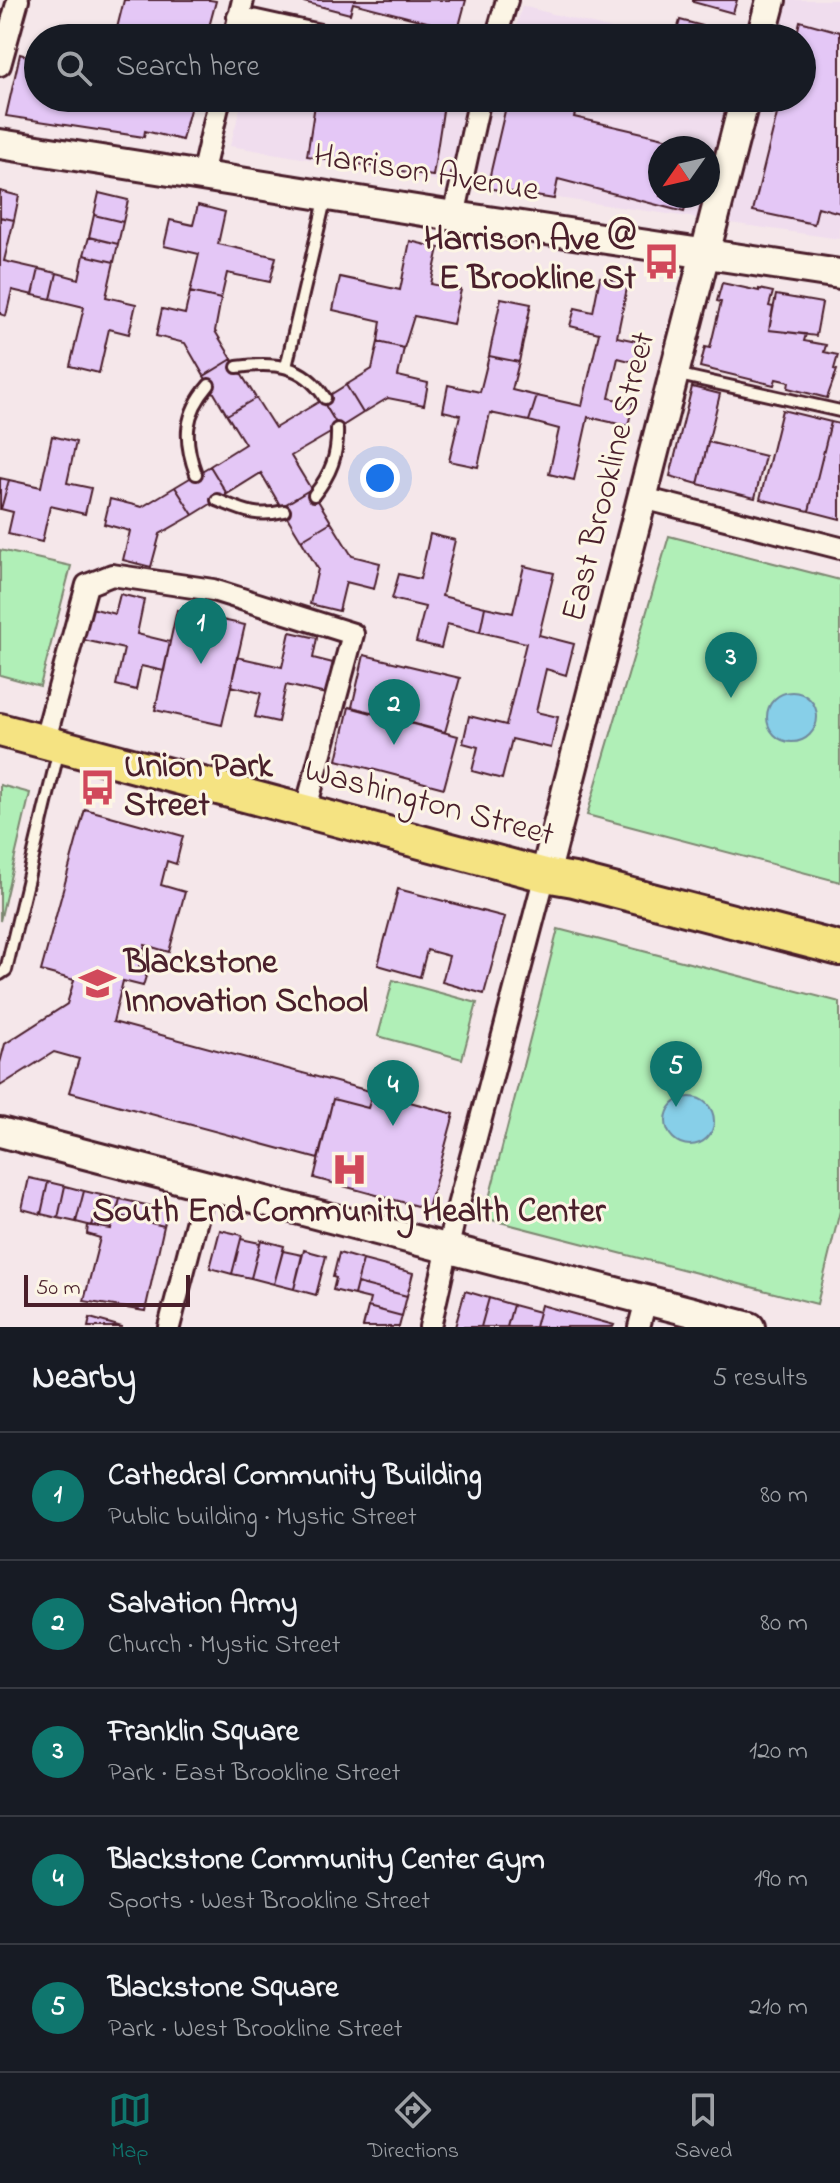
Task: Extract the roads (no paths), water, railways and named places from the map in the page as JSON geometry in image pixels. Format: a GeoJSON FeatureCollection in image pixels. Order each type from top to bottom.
{"type":"FeatureCollection","features":[{"type":"Feature","properties":{"kind":"main road"},"geometry":{"type":"LineString","coordinates":[[765,24],[771,0]]}},
{"type":"Feature","properties":{"kind":"main road","name":"East Brookline Street"},"geometry":{"type":"LineString","coordinates":[[545,875],[741,112]]}},
{"type":"Feature","properties":{"kind":"main road","name":"Harrison Avenue"},"geometry":{"type":"LineString","coordinates":[[0,144],[840,274]]}},
{"type":"Feature","properties":{"kind":"main road","name":"Washington Street"},"geometry":{"type":"LineString","coordinates":[[0,730],[545,875],[840,949]]}},
{"type":"Feature","properties":{"kind":"main road"},"geometry":{"type":"LineString","coordinates":[[0,1132],[448,1248],[643,1314],[750,1327]]}},
{"type":"Feature","properties":{"kind":"street"},"geometry":{"type":"LineString","coordinates":[[0,65],[18,0]]}},
{"type":"Feature","properties":{"kind":"street"},"geometry":{"type":"LineString","coordinates":[[500,24],[507,0]]}},
{"type":"Feature","properties":{"kind":"street"},"geometry":{"type":"LineString","coordinates":[[240,9],[288,24]]}},
{"type":"Feature","properties":{"kind":"street"},"geometry":{"type":"LineString","coordinates":[[202,175],[217,112]]}},
{"type":"Feature","properties":{"kind":"street"},"geometry":{"type":"LineString","coordinates":[[454,216],[477,112]]}},
{"type":"Feature","properties":{"kind":"street"},"geometry":{"type":"LineString","coordinates":[[643,498],[840,548]]}},
{"type":"Feature","properties":{"kind":"street"},"geometry":{"type":"LineString","coordinates":[[52,745],[87,585],[112,575],[213,590],[353,634],[305,812]]}},
{"type":"Feature","properties":{"kind":"street"},"geometry":{"type":"LineString","coordinates":[[430,1327],[545,875]]}},
{"type":"Feature","properties":{"kind":"street"},"geometry":{"type":"LineString","coordinates":[[174,1326],[206,1185]]}},
{"type":"Feature","properties":{"kind":"lane"},"geometry":{"type":"LineString","coordinates":[[286,367],[326,195]]}},
{"type":"Feature","properties":{"kind":"lane"},"geometry":{"type":"LineString","coordinates":[[237,367],[263,363],[286,367],[309,381],[325,398]]}},
{"type":"Feature","properties":{"kind":"lane"},"geometry":{"type":"LineString","coordinates":[[675,374],[840,411]]}},
{"type":"Feature","properties":{"kind":"lane"},"geometry":{"type":"LineString","coordinates":[[196,474],[188,453],[187,435],[193,409],[209,385]]}},
{"type":"Feature","properties":{"kind":"lane"},"geometry":{"type":"LineString","coordinates":[[314,495],[335,459],[337,429]]}},
{"type":"Feature","properties":{"kind":"lane"},"geometry":{"type":"LineString","coordinates":[[217,500],[248,513],[284,511]]}},
{"type":"Feature","properties":{"kind":"lane"},"geometry":{"type":"LineString","coordinates":[[0,974],[6,970],[52,745]]}},
{"type":"Feature","properties":{"kind":"water"},"geometry":{"type":"Polygon","coordinates":[[[792,692],[809,700],[817,717],[809,734],[792,742],[775,734],[767,717],[775,700],[792,692]]]}},
{"type":"Feature","properties":{"kind":"water"},"geometry":{"type":"Polygon","coordinates":[[[690,1097],[707,1104],[714,1121],[707,1138],[690,1145],[673,1138],[666,1121],[673,1104],[690,1097]]]}},
{"type":"Feature","properties":{"kind":"place","name":"Harrison Ave @ E Brookline St"},"geometry":{"type":"Point","coordinates":[662,261]}},
{"type":"Feature","properties":{"kind":"place","name":"Cathedral Community Building"},"geometry":{"type":"Point","coordinates":[201,664]}},
{"type":"Feature","properties":{"kind":"place","name":"Franklin Square"},"geometry":{"type":"Point","coordinates":[731,698]}},
{"type":"Feature","properties":{"kind":"place","name":"Salvation Army"},"geometry":{"type":"Point","coordinates":[394,745]}},
{"type":"Feature","properties":{"kind":"place","name":"Union Park Street"},"geometry":{"type":"Point","coordinates":[98,788]}},
{"type":"Feature","properties":{"kind":"place","name":"Blackstone Innovation School"},"geometry":{"type":"Point","coordinates":[98,984]}},
{"type":"Feature","properties":{"kind":"place","name":"Blackstone Square"},"geometry":{"type":"Point","coordinates":[676,1107]}},
{"type":"Feature","properties":{"kind":"place","name":"Blackstone Community Center Gym"},"geometry":{"type":"Point","coordinates":[393,1126]}},
{"type":"Feature","properties":{"kind":"place","name":"South End Community Health Center"},"geometry":{"type":"Point","coordinates":[349,1169]}}]}
